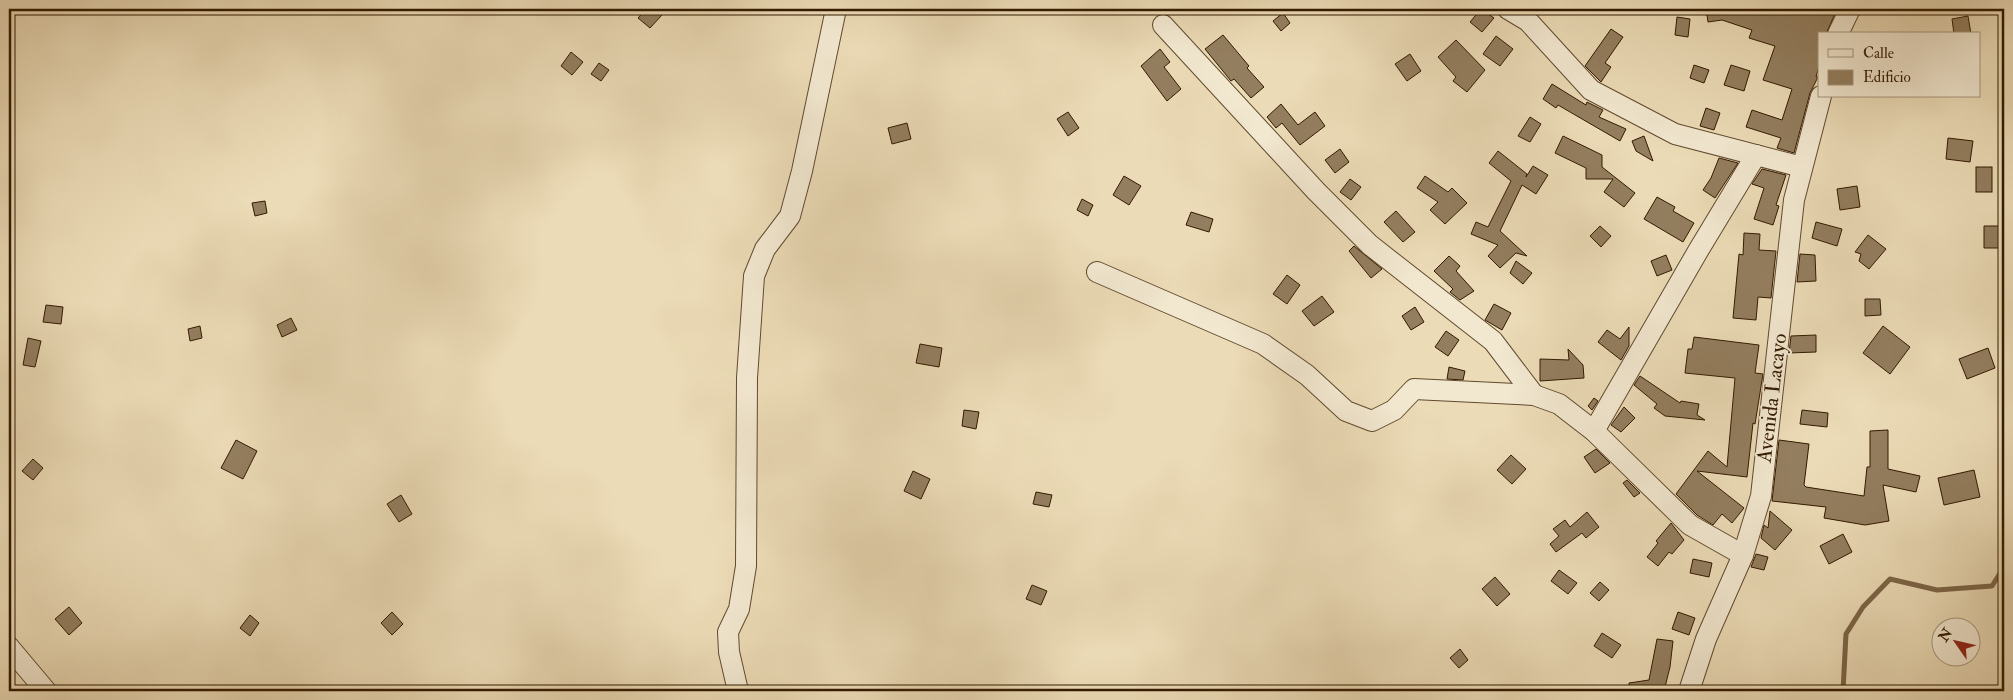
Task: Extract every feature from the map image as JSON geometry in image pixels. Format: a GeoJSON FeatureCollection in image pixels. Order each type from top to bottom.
{"type":"FeatureCollection","features":[{"type":"Feature","properties":{"kind":"street"},"geometry":{"type":"LineString","coordinates":[[738,691],[729,652],[728,632],[740,609],[746,566],[747,378],[754,276],[766,249],[790,216],[802,171],[836,9]]}},
{"type":"Feature","properties":{"kind":"street"},"geometry":{"type":"LineString","coordinates":[[1508,9],[1528,21],[1591,90],[1675,134],[1802,167]]}},
{"type":"Feature","properties":{"kind":"street"},"geometry":{"type":"LineString","coordinates":[[1839,32],[1850,9]]}},
{"type":"Feature","properties":{"kind":"street"},"geometry":{"type":"LineString","coordinates":[[1163,25],[1316,192],[1370,245],[1493,342],[1534,395]]}},
{"type":"Feature","properties":{"kind":"street","name":"Avenida Lacayo"},"geometry":{"type":"LineString","coordinates":[[1689,691],[1706,639],[1744,555],[1761,496],[1794,200],[1820,98]]}},
{"type":"Feature","properties":{"kind":"street"},"geometry":{"type":"LineString","coordinates":[[1594,431],[1756,155]]}},
{"type":"Feature","properties":{"kind":"street"},"geometry":{"type":"LineString","coordinates":[[1097,272],[1263,344],[1307,375],[1346,411],[1372,421],[1394,410],[1414,389],[1534,395],[1559,404],[1594,431],[1690,525],[1744,555]]}},
{"type":"Feature","properties":{"kind":"street"},"geometry":{"type":"LineString","coordinates":[[9,647],[46,691]]}},
{"type":"Feature","properties":{"kind":"building"},"geometry":{"type":"Polygon","coordinates":[[[646,9],[655,9],[662,15],[650,28],[638,18],[646,9]]]}},
{"type":"Feature","properties":{"kind":"building"},"geometry":{"type":"Polygon","coordinates":[[[1481,9],[1494,18],[1482,32],[1470,22],[1481,9]]]}},
{"type":"Feature","properties":{"kind":"building"},"geometry":{"type":"Polygon","coordinates":[[[1696,9],[1837,9],[1827,32],[1818,32],[1818,70],[1816,77],[1818,77],[1810,93],[1794,153],[1777,148],[1781,138],[1746,127],[1752,110],[1782,120],[1792,89],[1763,80],[1775,46],[1749,38],[1752,30],[1722,20],[1708,22],[1707,15],[1695,12],[1696,9]]]}},
{"type":"Feature","properties":{"kind":"building"},"geometry":{"type":"Polygon","coordinates":[[[1283,13],[1290,23],[1281,31],[1273,21],[1283,13]]]}},
{"type":"Feature","properties":{"kind":"building"},"geometry":{"type":"Polygon","coordinates":[[[1968,16],[1971,32],[1954,32],[1952,19],[1968,16]]]}},
{"type":"Feature","properties":{"kind":"building"},"geometry":{"type":"Polygon","coordinates":[[[1677,17],[1690,19],[1688,37],[1675,35],[1677,17]]]}},
{"type":"Feature","properties":{"kind":"building"},"geometry":{"type":"Polygon","coordinates":[[[1611,29],[1623,37],[1605,63],[1611,67],[1601,82],[1585,66],[1611,29]]]}},
{"type":"Feature","properties":{"kind":"building"},"geometry":{"type":"Polygon","coordinates":[[[1223,35],[1249,66],[1247,68],[1264,87],[1251,98],[1234,79],[1231,81],[1205,49],[1223,35]]]}},
{"type":"Feature","properties":{"kind":"building"},"geometry":{"type":"Polygon","coordinates":[[[1496,36],[1513,49],[1500,66],[1483,54],[1496,36]]]}},
{"type":"Feature","properties":{"kind":"building"},"geometry":{"type":"Polygon","coordinates":[[[1456,40],[1485,70],[1467,92],[1453,81],[1456,77],[1438,57],[1456,40]]]}},
{"type":"Feature","properties":{"kind":"building"},"geometry":{"type":"Polygon","coordinates":[[[1160,49],[1170,62],[1164,67],[1181,89],[1167,101],[1141,66],[1160,49]]]}},
{"type":"Feature","properties":{"kind":"building"},"geometry":{"type":"Polygon","coordinates":[[[571,52],[583,62],[572,75],[561,66],[571,52]]]}},
{"type":"Feature","properties":{"kind":"building"},"geometry":{"type":"Polygon","coordinates":[[[1410,54],[1421,71],[1407,81],[1395,64],[1410,54]]]}},
{"type":"Feature","properties":{"kind":"building"},"geometry":{"type":"Polygon","coordinates":[[[599,63],[609,70],[601,81],[591,74],[599,63]]]}},
{"type":"Feature","properties":{"kind":"building"},"geometry":{"type":"Polygon","coordinates":[[[1694,65],[1709,70],[1704,83],[1690,78],[1694,65]]]}},
{"type":"Feature","properties":{"kind":"building"},"geometry":{"type":"Polygon","coordinates":[[[1731,65],[1750,71],[1744,91],[1724,85],[1731,65]]]}},
{"type":"Feature","properties":{"kind":"building"},"geometry":{"type":"Polygon","coordinates":[[[1552,84],[1586,105],[1587,102],[1603,110],[1599,117],[1626,129],[1620,141],[1558,105],[1556,108],[1543,99],[1552,84]]]}},
{"type":"Feature","properties":{"kind":"building"},"geometry":{"type":"Polygon","coordinates":[[[1281,104],[1298,125],[1315,112],[1325,126],[1300,145],[1282,123],[1276,128],[1267,117],[1281,104]]]}},
{"type":"Feature","properties":{"kind":"building"},"geometry":{"type":"Polygon","coordinates":[[[1706,108],[1720,113],[1714,130],[1700,126],[1706,108]]]}},
{"type":"Feature","properties":{"kind":"building"},"geometry":{"type":"Polygon","coordinates":[[[1068,112],[1079,128],[1068,136],[1057,119],[1068,112]]]}},
{"type":"Feature","properties":{"kind":"building"},"geometry":{"type":"Polygon","coordinates":[[[1530,117],[1541,124],[1530,142],[1518,136],[1530,117]]]}},
{"type":"Feature","properties":{"kind":"building"},"geometry":{"type":"Polygon","coordinates":[[[907,123],[911,139],[892,144],[888,128],[907,123]]]}},
{"type":"Feature","properties":{"kind":"building"},"geometry":{"type":"Polygon","coordinates":[[[1563,136],[1602,155],[1602,167],[1635,193],[1624,207],[1604,192],[1613,179],[1586,179],[1586,168],[1555,153],[1563,136]]]}},
{"type":"Feature","properties":{"kind":"building"},"geometry":{"type":"Polygon","coordinates":[[[1644,136],[1653,161],[1636,151],[1632,141],[1644,136]]]}},
{"type":"Feature","properties":{"kind":"building"},"geometry":{"type":"Polygon","coordinates":[[[1948,138],[1973,141],[1970,162],[1946,159],[1948,138]]]}},
{"type":"Feature","properties":{"kind":"building"},"geometry":{"type":"Polygon","coordinates":[[[1340,149],[1349,162],[1335,173],[1325,160],[1340,149]]]}},
{"type":"Feature","properties":{"kind":"building"},"geometry":{"type":"Polygon","coordinates":[[[1498,151],[1527,174],[1526,177],[1533,166],[1548,175],[1536,194],[1522,185],[1500,231],[1527,256],[1516,253],[1500,268],[1488,256],[1498,245],[1471,234],[1476,222],[1488,227],[1511,181],[1489,163],[1498,151]]]}},
{"type":"Feature","properties":{"kind":"building"},"geometry":{"type":"Polygon","coordinates":[[[1719,158],[1738,163],[1715,198],[1703,190],[1711,178],[1719,158]]]}},
{"type":"Feature","properties":{"kind":"building"},"geometry":{"type":"Polygon","coordinates":[[[1976,167],[1992,167],[1992,192],[1976,192],[1976,167]]]}},
{"type":"Feature","properties":{"kind":"building"},"geometry":{"type":"Polygon","coordinates":[[[1762,169],[1786,175],[1776,205],[1779,206],[1773,225],[1754,219],[1764,188],[1752,184],[1762,169]]]}},
{"type":"Feature","properties":{"kind":"building"},"geometry":{"type":"Polygon","coordinates":[[[1124,176],[1141,186],[1129,205],[1113,195],[1124,176]]]}},
{"type":"Feature","properties":{"kind":"building"},"geometry":{"type":"Polygon","coordinates":[[[1425,176],[1448,192],[1452,188],[1467,203],[1445,224],[1430,210],[1438,202],[1417,188],[1425,176]]]}},
{"type":"Feature","properties":{"kind":"building"},"geometry":{"type":"Polygon","coordinates":[[[1350,179],[1361,187],[1351,200],[1340,192],[1350,179]]]}},
{"type":"Feature","properties":{"kind":"building"},"geometry":{"type":"Polygon","coordinates":[[[1857,186],[1860,207],[1840,210],[1837,189],[1857,186]]]}},
{"type":"Feature","properties":{"kind":"building"},"geometry":{"type":"Polygon","coordinates":[[[1657,197],[1675,207],[1673,211],[1694,223],[1683,242],[1644,219],[1657,197]]]}},
{"type":"Feature","properties":{"kind":"building"},"geometry":{"type":"Polygon","coordinates":[[[1082,199],[1093,205],[1088,216],[1077,210],[1082,199]]]}},
{"type":"Feature","properties":{"kind":"building"},"geometry":{"type":"Polygon","coordinates":[[[265,201],[267,213],[255,216],[252,203],[265,201]]]}},
{"type":"Feature","properties":{"kind":"building"},"geometry":{"type":"Polygon","coordinates":[[[1396,211],[1415,232],[1403,242],[1384,222],[1396,211]]]}},
{"type":"Feature","properties":{"kind":"building"},"geometry":{"type":"Polygon","coordinates":[[[1191,212],[1213,219],[1209,232],[1186,225],[1191,212]]]}},
{"type":"Feature","properties":{"kind":"building"},"geometry":{"type":"Polygon","coordinates":[[[1816,222],[1842,229],[1837,246],[1812,238],[1816,222]]]}},
{"type":"Feature","properties":{"kind":"building"},"geometry":{"type":"Polygon","coordinates":[[[1600,226],[1611,236],[1601,247],[1590,236],[1600,226]]]}},
{"type":"Feature","properties":{"kind":"building"},"geometry":{"type":"Polygon","coordinates":[[[1984,226],[2003,226],[2004,248],[1984,248],[1984,226]]]}},
{"type":"Feature","properties":{"kind":"building"},"geometry":{"type":"Polygon","coordinates":[[[1744,233],[1760,234],[1759,250],[1776,251],[1771,298],[1758,297],[1756,320],[1733,318],[1739,254],[1743,255],[1744,233]]]}},
{"type":"Feature","properties":{"kind":"building"},"geometry":{"type":"Polygon","coordinates":[[[1868,235],[1886,249],[1869,269],[1859,261],[1861,254],[1855,252],[1868,235]]]}},
{"type":"Feature","properties":{"kind":"building"},"geometry":{"type":"Polygon","coordinates":[[[1354,246],[1382,269],[1371,278],[1349,251],[1354,246]]]}},
{"type":"Feature","properties":{"kind":"building"},"geometry":{"type":"Polygon","coordinates":[[[1800,254],[1815,255],[1816,281],[1797,282],[1800,254]]]}},
{"type":"Feature","properties":{"kind":"building"},"geometry":{"type":"Polygon","coordinates":[[[1666,255],[1672,270],[1657,276],[1651,261],[1666,255]]]}},
{"type":"Feature","properties":{"kind":"building"},"geometry":{"type":"Polygon","coordinates":[[[1449,256],[1460,266],[1456,271],[1474,291],[1460,300],[1450,292],[1453,289],[1434,271],[1449,256]]]}},
{"type":"Feature","properties":{"kind":"building"},"geometry":{"type":"Polygon","coordinates":[[[1516,261],[1532,273],[1523,284],[1510,273],[1516,261]]]}},
{"type":"Feature","properties":{"kind":"building"},"geometry":{"type":"Polygon","coordinates":[[[1287,275],[1300,285],[1287,304],[1273,294],[1287,275]]]}},
{"type":"Feature","properties":{"kind":"building"},"geometry":{"type":"Polygon","coordinates":[[[1322,296],[1334,312],[1314,326],[1302,311],[1322,296]]]}},
{"type":"Feature","properties":{"kind":"building"},"geometry":{"type":"Polygon","coordinates":[[[1865,299],[1880,299],[1881,315],[1865,316],[1865,299]]]}},
{"type":"Feature","properties":{"kind":"building"},"geometry":{"type":"Polygon","coordinates":[[[1494,304],[1511,313],[1502,330],[1485,320],[1494,304]]]}},
{"type":"Feature","properties":{"kind":"building"},"geometry":{"type":"Polygon","coordinates":[[[46,305],[63,307],[61,324],[43,322],[46,305]]]}},
{"type":"Feature","properties":{"kind":"building"},"geometry":{"type":"Polygon","coordinates":[[[1415,307],[1424,322],[1411,330],[1402,316],[1415,307]]]}},
{"type":"Feature","properties":{"kind":"building"},"geometry":{"type":"Polygon","coordinates":[[[291,318],[297,330],[282,337],[277,325],[291,318]]]}},
{"type":"Feature","properties":{"kind":"building"},"geometry":{"type":"Polygon","coordinates":[[[200,326],[202,338],[190,341],[188,329],[200,326]]]}},
{"type":"Feature","properties":{"kind":"building"},"geometry":{"type":"Polygon","coordinates":[[[1883,326],[1910,347],[1890,374],[1863,353],[1883,326]]]}},
{"type":"Feature","properties":{"kind":"building"},"geometry":{"type":"Polygon","coordinates":[[[1629,327],[1629,346],[1621,360],[1598,342],[1607,330],[1620,339],[1629,327]]]}},
{"type":"Feature","properties":{"kind":"building"},"geometry":{"type":"Polygon","coordinates":[[[1446,331],[1459,340],[1448,356],[1435,347],[1446,331]]]}},
{"type":"Feature","properties":{"kind":"building"},"geometry":{"type":"Polygon","coordinates":[[[1816,335],[1816,352],[1789,353],[1791,336],[1816,335]]]}},
{"type":"Feature","properties":{"kind":"building"},"geometry":{"type":"Polygon","coordinates":[[[1694,337],[1759,345],[1755,373],[1763,374],[1755,424],[1753,423],[1747,477],[1697,471],[1744,508],[1732,523],[1722,514],[1713,525],[1697,515],[1676,494],[1708,451],[1727,467],[1735,378],[1685,373],[1688,349],[1692,349],[1694,337]]]}},
{"type":"Feature","properties":{"kind":"building"},"geometry":{"type":"Polygon","coordinates":[[[28,338],[41,341],[35,367],[23,365],[28,338]]]}},
{"type":"Feature","properties":{"kind":"building"},"geometry":{"type":"Polygon","coordinates":[[[920,344],[942,348],[939,367],[916,363],[920,344]]]}},
{"type":"Feature","properties":{"kind":"building"},"geometry":{"type":"Polygon","coordinates":[[[1988,348],[1995,368],[1967,379],[1959,359],[1988,348]]]}},
{"type":"Feature","properties":{"kind":"building"},"geometry":{"type":"Polygon","coordinates":[[[1568,349],[1583,365],[1584,378],[1540,381],[1540,359],[1569,360],[1568,349]]]}},
{"type":"Feature","properties":{"kind":"building"},"geometry":{"type":"Polygon","coordinates":[[[1449,367],[1465,371],[1463,380],[1447,379],[1449,367]]]}},
{"type":"Feature","properties":{"kind":"building"},"geometry":{"type":"Polygon","coordinates":[[[1640,376],[1680,403],[1681,401],[1699,404],[1697,415],[1705,420],[1665,416],[1654,408],[1657,404],[1634,385],[1640,376]]]}},
{"type":"Feature","properties":{"kind":"building"},"geometry":{"type":"Polygon","coordinates":[[[1594,398],[1598,401],[1592,410],[1588,406],[1594,398]]]}},
{"type":"Feature","properties":{"kind":"building"},"geometry":{"type":"Polygon","coordinates":[[[1624,407],[1635,418],[1621,432],[1611,425],[1624,407]]]}},
{"type":"Feature","properties":{"kind":"building"},"geometry":{"type":"Polygon","coordinates":[[[964,410],[979,412],[976,429],[962,426],[964,410]]]}},
{"type":"Feature","properties":{"kind":"building"},"geometry":{"type":"Polygon","coordinates":[[[1802,410],[1828,413],[1827,427],[1800,424],[1802,410]]]}},
{"type":"Feature","properties":{"kind":"building"},"geometry":{"type":"Polygon","coordinates":[[[1888,430],[1888,469],[1920,476],[1916,492],[1883,485],[1889,521],[1865,525],[1824,518],[1826,507],[1772,501],[1779,440],[1809,444],[1804,485],[1806,487],[1864,496],[1867,467],[1870,467],[1870,431],[1888,430]]]}},
{"type":"Feature","properties":{"kind":"building"},"geometry":{"type":"Polygon","coordinates":[[[236,440],[257,451],[243,479],[221,468],[236,440]]]}},
{"type":"Feature","properties":{"kind":"building"},"geometry":{"type":"Polygon","coordinates":[[[1596,449],[1610,463],[1595,473],[1584,457],[1596,449]]]}},
{"type":"Feature","properties":{"kind":"building"},"geometry":{"type":"Polygon","coordinates":[[[1511,455],[1526,469],[1512,484],[1497,470],[1511,455]]]}},
{"type":"Feature","properties":{"kind":"building"},"geometry":{"type":"Polygon","coordinates":[[[33,459],[43,468],[33,480],[22,471],[33,459]]]}},
{"type":"Feature","properties":{"kind":"building"},"geometry":{"type":"Polygon","coordinates":[[[1974,470],[1980,497],[1944,505],[1938,478],[1974,470]]]}},
{"type":"Feature","properties":{"kind":"building"},"geometry":{"type":"Polygon","coordinates":[[[913,471],[930,479],[921,499],[904,491],[913,471]]]}},
{"type":"Feature","properties":{"kind":"building"},"geometry":{"type":"Polygon","coordinates":[[[1627,480],[1640,493],[1634,497],[1623,483],[1627,480]]]}},
{"type":"Feature","properties":{"kind":"building"},"geometry":{"type":"Polygon","coordinates":[[[1036,492],[1052,495],[1049,507],[1033,504],[1036,492]]]}},
{"type":"Feature","properties":{"kind":"building"},"geometry":{"type":"Polygon","coordinates":[[[401,495],[412,514],[399,522],[387,504],[401,495]]]}},
{"type":"Feature","properties":{"kind":"building"},"geometry":{"type":"Polygon","coordinates":[[[1770,511],[1792,530],[1775,550],[1761,538],[1764,525],[1768,528],[1770,511]]]}},
{"type":"Feature","properties":{"kind":"building"},"geometry":{"type":"Polygon","coordinates":[[[1587,512],[1599,527],[1586,538],[1582,533],[1556,552],[1550,544],[1559,536],[1553,529],[1565,520],[1570,527],[1587,512]]]}},
{"type":"Feature","properties":{"kind":"building"},"geometry":{"type":"Polygon","coordinates":[[[1671,523],[1684,540],[1672,554],[1669,552],[1658,566],[1647,557],[1658,543],[1656,541],[1671,523]]]}},
{"type":"Feature","properties":{"kind":"building"},"geometry":{"type":"Polygon","coordinates":[[[1843,534],[1852,552],[1829,564],[1820,546],[1843,534]]]}},
{"type":"Feature","properties":{"kind":"building"},"geometry":{"type":"Polygon","coordinates":[[[1756,554],[1768,557],[1764,570],[1751,567],[1756,554]]]}},
{"type":"Feature","properties":{"kind":"building"},"geometry":{"type":"Polygon","coordinates":[[[1693,559],[1712,563],[1709,577],[1690,573],[1693,559]]]}},
{"type":"Feature","properties":{"kind":"building"},"geometry":{"type":"Polygon","coordinates":[[[1559,570],[1577,583],[1568,594],[1551,581],[1559,570]]]}},
{"type":"Feature","properties":{"kind":"building"},"geometry":{"type":"Polygon","coordinates":[[[1495,577],[1510,594],[1497,606],[1482,589],[1495,577]]]}},
{"type":"Feature","properties":{"kind":"building"},"geometry":{"type":"Polygon","coordinates":[[[1600,582],[1609,590],[1599,601],[1590,593],[1600,582]]]}},
{"type":"Feature","properties":{"kind":"building"},"geometry":{"type":"Polygon","coordinates":[[[1032,585],[1047,591],[1041,605],[1026,599],[1032,585]]]}},
{"type":"Feature","properties":{"kind":"building"},"geometry":{"type":"Polygon","coordinates":[[[69,607],[82,623],[69,635],[55,619],[69,607]]]}},
{"type":"Feature","properties":{"kind":"building"},"geometry":{"type":"Polygon","coordinates":[[[392,612],[403,624],[392,635],[381,623],[392,612]]]}},
{"type":"Feature","properties":{"kind":"building"},"geometry":{"type":"Polygon","coordinates":[[[1678,612],[1695,618],[1689,635],[1672,629],[1678,612]]]}},
{"type":"Feature","properties":{"kind":"building"},"geometry":{"type":"Polygon","coordinates":[[[250,615],[259,623],[250,636],[240,628],[250,615]]]}},
{"type":"Feature","properties":{"kind":"building"},"geometry":{"type":"Polygon","coordinates":[[[1602,633],[1621,645],[1612,658],[1594,646],[1602,633]]]}},
{"type":"Feature","properties":{"kind":"building"},"geometry":{"type":"Polygon","coordinates":[[[1657,639],[1673,641],[1670,667],[1664,691],[1629,691],[1629,683],[1649,680],[1657,639]]]}},
{"type":"Feature","properties":{"kind":"building"},"geometry":{"type":"Polygon","coordinates":[[[1460,649],[1468,660],[1459,668],[1450,658],[1460,649]]]}},
{"type":"Feature","properties":{"kind":"waterway"},"geometry":{"type":"LineString","coordinates":[[1843,691],[1846,634],[1863,607],[1890,579],[1937,590],[1992,586],[2004,567]]}}]}
